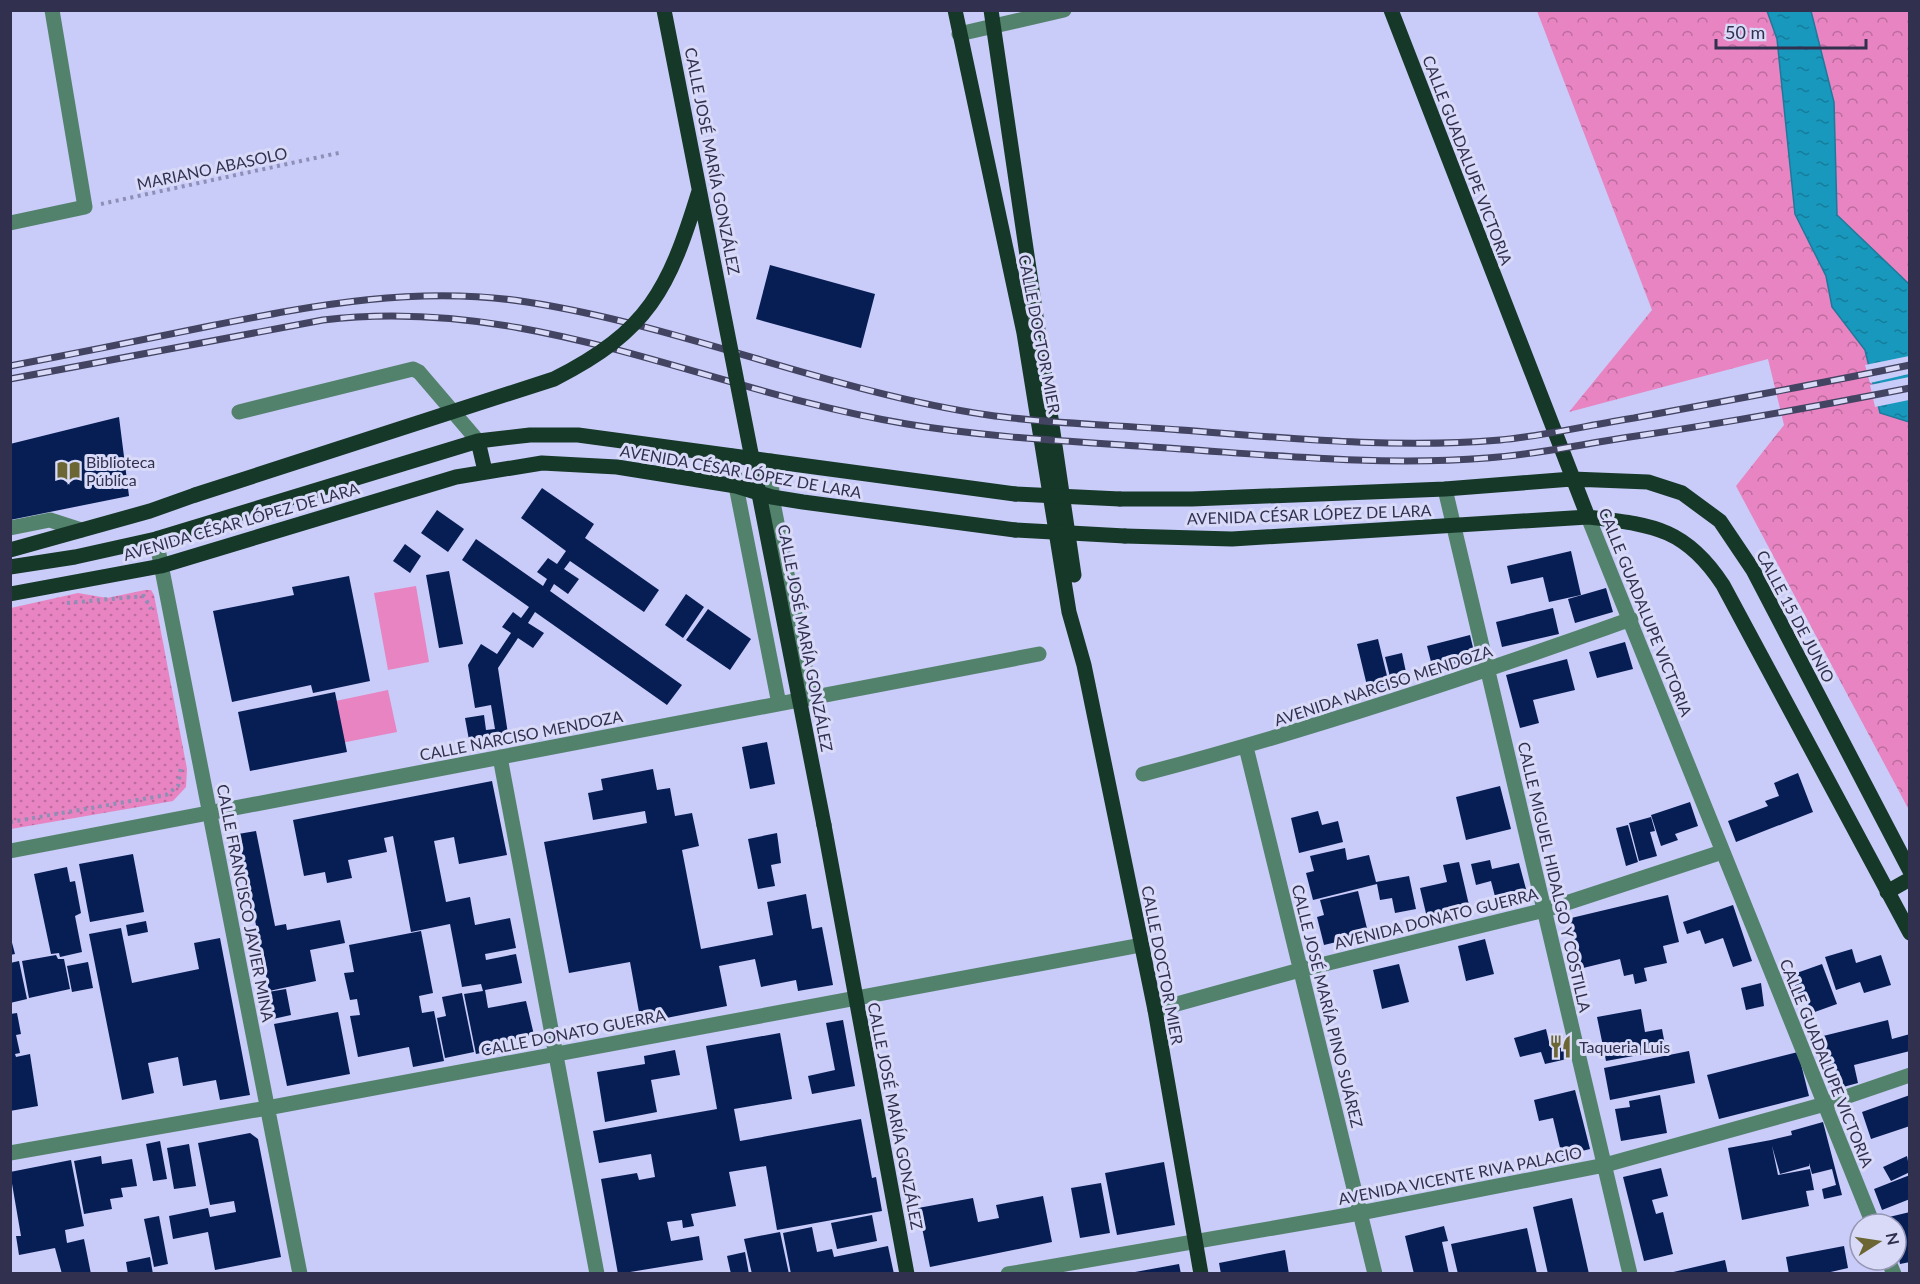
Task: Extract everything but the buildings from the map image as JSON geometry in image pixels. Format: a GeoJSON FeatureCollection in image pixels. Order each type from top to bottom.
{"type":"FeatureCollection","features":[{"type":"Feature","properties":{"kind":"main road","name":"CALLE JOSÉ MARÍA GONZÁLEZ"},"geometry":{"type":"LineString","coordinates":[[664,10],[824,825],[907,1274]]}},
{"type":"Feature","properties":{"kind":"main road","name":"CALLE DOCTOR MIER"},"geometry":{"type":"LineString","coordinates":[[955,10],[1024,333],[1069,612],[1084,665],[1155,1010],[1201,1274]]}},
{"type":"Feature","properties":{"kind":"main road","name":"CALLE DOCTOR MIER"},"geometry":{"type":"LineString","coordinates":[[991,10],[1078,609],[1084,665]]}},
{"type":"Feature","properties":{"kind":"main road","name":"CALLE GUADALUPE VICTORIA"},"geometry":{"type":"LineString","coordinates":[[1391,10],[1588,517]]}},
{"type":"Feature","properties":{"kind":"main road"},"geometry":{"type":"LineString","coordinates":[[10,549],[195,495],[554,379],[585,363],[635,325],[665,285],[687,230],[700,188]]}},
{"type":"Feature","properties":{"kind":"main road","name":"AVENIDA CÉSAR LÓPEZ DE LARA"},"geometry":{"type":"LineString","coordinates":[[10,567],[75,557],[156,538],[478,441],[530,435],[578,435],[1015,494],[1120,499],[1192,499],[1445,489],[1572,479]]}},
{"type":"Feature","properties":{"kind":"main road"},"geometry":{"type":"LineString","coordinates":[[478,441],[485,471]]}},
{"type":"Feature","properties":{"kind":"main road","name":"AVENIDA CÉSAR LÓPEZ DE LARA"},"geometry":{"type":"LineString","coordinates":[[10,594],[161,566],[456,477],[542,463],[617,467],[736,486],[772,497],[1016,530],[1125,537],[1232,539],[1588,517]]}},
{"type":"Feature","properties":{"kind":"main road","name":"CALLE 15 DE JUNIO"},"geometry":{"type":"LineString","coordinates":[[1572,479],[1648,482],[1670,488],[1694,499],[1720,521],[1753,570],[1910,872]]}},
{"type":"Feature","properties":{"kind":"main road"},"geometry":{"type":"LineString","coordinates":[[1588,517],[1646,526],[1675,535],[1694,548],[1713,570],[1910,933]]}},
{"type":"Feature","properties":{"kind":"main road"},"geometry":{"type":"LineString","coordinates":[[1887,892],[1910,879]]}},
{"type":"Feature","properties":{"kind":"street"},"geometry":{"type":"LineString","coordinates":[[10,223],[86,207],[52,10]]}},
{"type":"Feature","properties":{"kind":"street"},"geometry":{"type":"LineString","coordinates":[[959,34],[1064,10]]}},
{"type":"Feature","properties":{"kind":"street"},"geometry":{"type":"LineString","coordinates":[[239,412],[413,369],[419,372],[478,441]]}},
{"type":"Feature","properties":{"kind":"street"},"geometry":{"type":"LineString","coordinates":[[732,456],[779,704]]}},
{"type":"Feature","properties":{"kind":"street"},"geometry":{"type":"LineString","coordinates":[[771,461],[772,497],[811,697]]}},
{"type":"Feature","properties":{"kind":"street","name":"CALLE MIGUEL HIDALGO Y COSTILLA"},"geometry":{"type":"LineString","coordinates":[[1445,489],[1630,1274]]}},
{"type":"Feature","properties":{"kind":"street","name":"CALLE GUADALUPE VICTORIA"},"geometry":{"type":"LineString","coordinates":[[1588,517],[1869,1212]]}},
{"type":"Feature","properties":{"kind":"street"},"geometry":{"type":"LineString","coordinates":[[10,528],[50,520],[81,530]]}},
{"type":"Feature","properties":{"kind":"street","name":"CALLE FRANCISCO JAVIER MINA"},"geometry":{"type":"LineString","coordinates":[[156,538],[300,1274]]}},
{"type":"Feature","properties":{"kind":"street","name":"AVENIDA NARCISO MENDOZA"},"geometry":{"type":"LineString","coordinates":[[1143,774],[1246,747],[1487,671],[1631,620]]}},
{"type":"Feature","properties":{"kind":"street","name":"CALLE NARCISO MENDOZA"},"geometry":{"type":"LineString","coordinates":[[10,851],[1039,654]]}},
{"type":"Feature","properties":{"kind":"street","name":"CALLE JOSÉ MARÍA PINO SUÁREZ"},"geometry":{"type":"LineString","coordinates":[[1246,747],[1375,1274]]}},
{"type":"Feature","properties":{"kind":"street"},"geometry":{"type":"LineString","coordinates":[[500,758],[597,1274]]}},
{"type":"Feature","properties":{"kind":"street","name":"AVENIDA DONATO GUERRA"},"geometry":{"type":"LineString","coordinates":[[1155,1010],[1300,970],[1545,910],[1722,852]]}},
{"type":"Feature","properties":{"kind":"street","name":"CALLE DONATO GUERRA"},"geometry":{"type":"LineString","coordinates":[[10,1153],[267,1108],[1141,945]]}},
{"type":"Feature","properties":{"kind":"street","name":"AVENIDA VICENTE RIVA PALACIO"},"geometry":{"type":"LineString","coordinates":[[1008,1274],[1360,1213],[1605,1165],[1825,1104],[1910,1075]]}},
{"type":"Feature","properties":{"kind":"path","name":"MARIANO ABASOLO"},"geometry":{"type":"LineString","coordinates":[[86,207],[343,152]]}},
{"type":"Feature","properties":{"kind":"path"},"geometry":{"type":"LineString","coordinates":[[60,603],[144,597],[153,621]]}},
{"type":"Feature","properties":{"kind":"path"},"geometry":{"type":"LineString","coordinates":[[10,822],[166,795],[178,786],[181,768],[179,757]]}},
{"type":"Feature","properties":{"kind":"green space"},"geometry":{"type":"Polygon","coordinates":[[[1537,11],[1767,11],[1777,39],[1795,214],[1826,276],[1832,307],[1865,350],[1880,413],[1909,422],[1909,810],[1736,486],[1784,425],[1768,359],[1569,412],[1652,310],[1537,11]]]}},
{"type":"Feature","properties":{"kind":"green space"},"geometry":{"type":"Polygon","coordinates":[[[1811,11],[1909,11],[1909,284],[1837,215],[1834,102],[1811,11]]]}},
{"type":"Feature","properties":{"kind":"green space"},"geometry":{"type":"Polygon","coordinates":[[[416,586],[429,662],[388,670],[374,593],[416,586]]]}},
{"type":"Feature","properties":{"kind":"green space"},"geometry":{"type":"Polygon","coordinates":[[[151,590],[154,595],[187,769],[186,787],[173,801],[11,829],[11,608],[78,593],[107,598],[151,590]]]}},
{"type":"Feature","properties":{"kind":"green space"},"geometry":{"type":"Polygon","coordinates":[[[388,690],[397,732],[321,747],[312,706],[388,690]]]}},
{"type":"Feature","properties":{"kind":"water"},"geometry":{"type":"Polygon","coordinates":[[[1767,11],[1811,11],[1834,102],[1837,215],[1909,284],[1909,422],[1880,413],[1865,350],[1832,307],[1826,276],[1795,214],[1777,39],[1767,11]]]}},
{"type":"Feature","properties":{"kind":"pier"},"geometry":{"type":"Polygon","coordinates":[[[1909,356],[1909,374],[1870,383],[1865,365],[1909,356]]]}},
{"type":"Feature","properties":{"kind":"pier"},"geometry":{"type":"Polygon","coordinates":[[[1909,377],[1909,400],[1875,407],[1870,385],[1909,377]]]}},
{"type":"Feature","properties":{"kind":"railway"},"geometry":{"type":"LineString","coordinates":[[10,366],[249,318],[328,305],[407,297],[487,297],[585,313],[700,342],[872,391],[930,405],[988,415],[1300,439],[1420,443],[1500,440],[1533,436],[1910,365]]}},
{"type":"Feature","properties":{"kind":"railway"},"geometry":{"type":"LineString","coordinates":[[10,379],[323,320],[400,316],[474,321],[547,333],[618,350],[833,409],[907,424],[1044,440],[1372,461],[1504,457],[1766,415],[1910,388]]}},
{"type":"Feature","properties":{"kind":"place","name":"Biblioteca Pública"},"geometry":{"type":"Point","coordinates":[68,470]}},
{"type":"Feature","properties":{"kind":"place","name":"Taqueria Luis"},"geometry":{"type":"Point","coordinates":[1561,1046]}}]}
